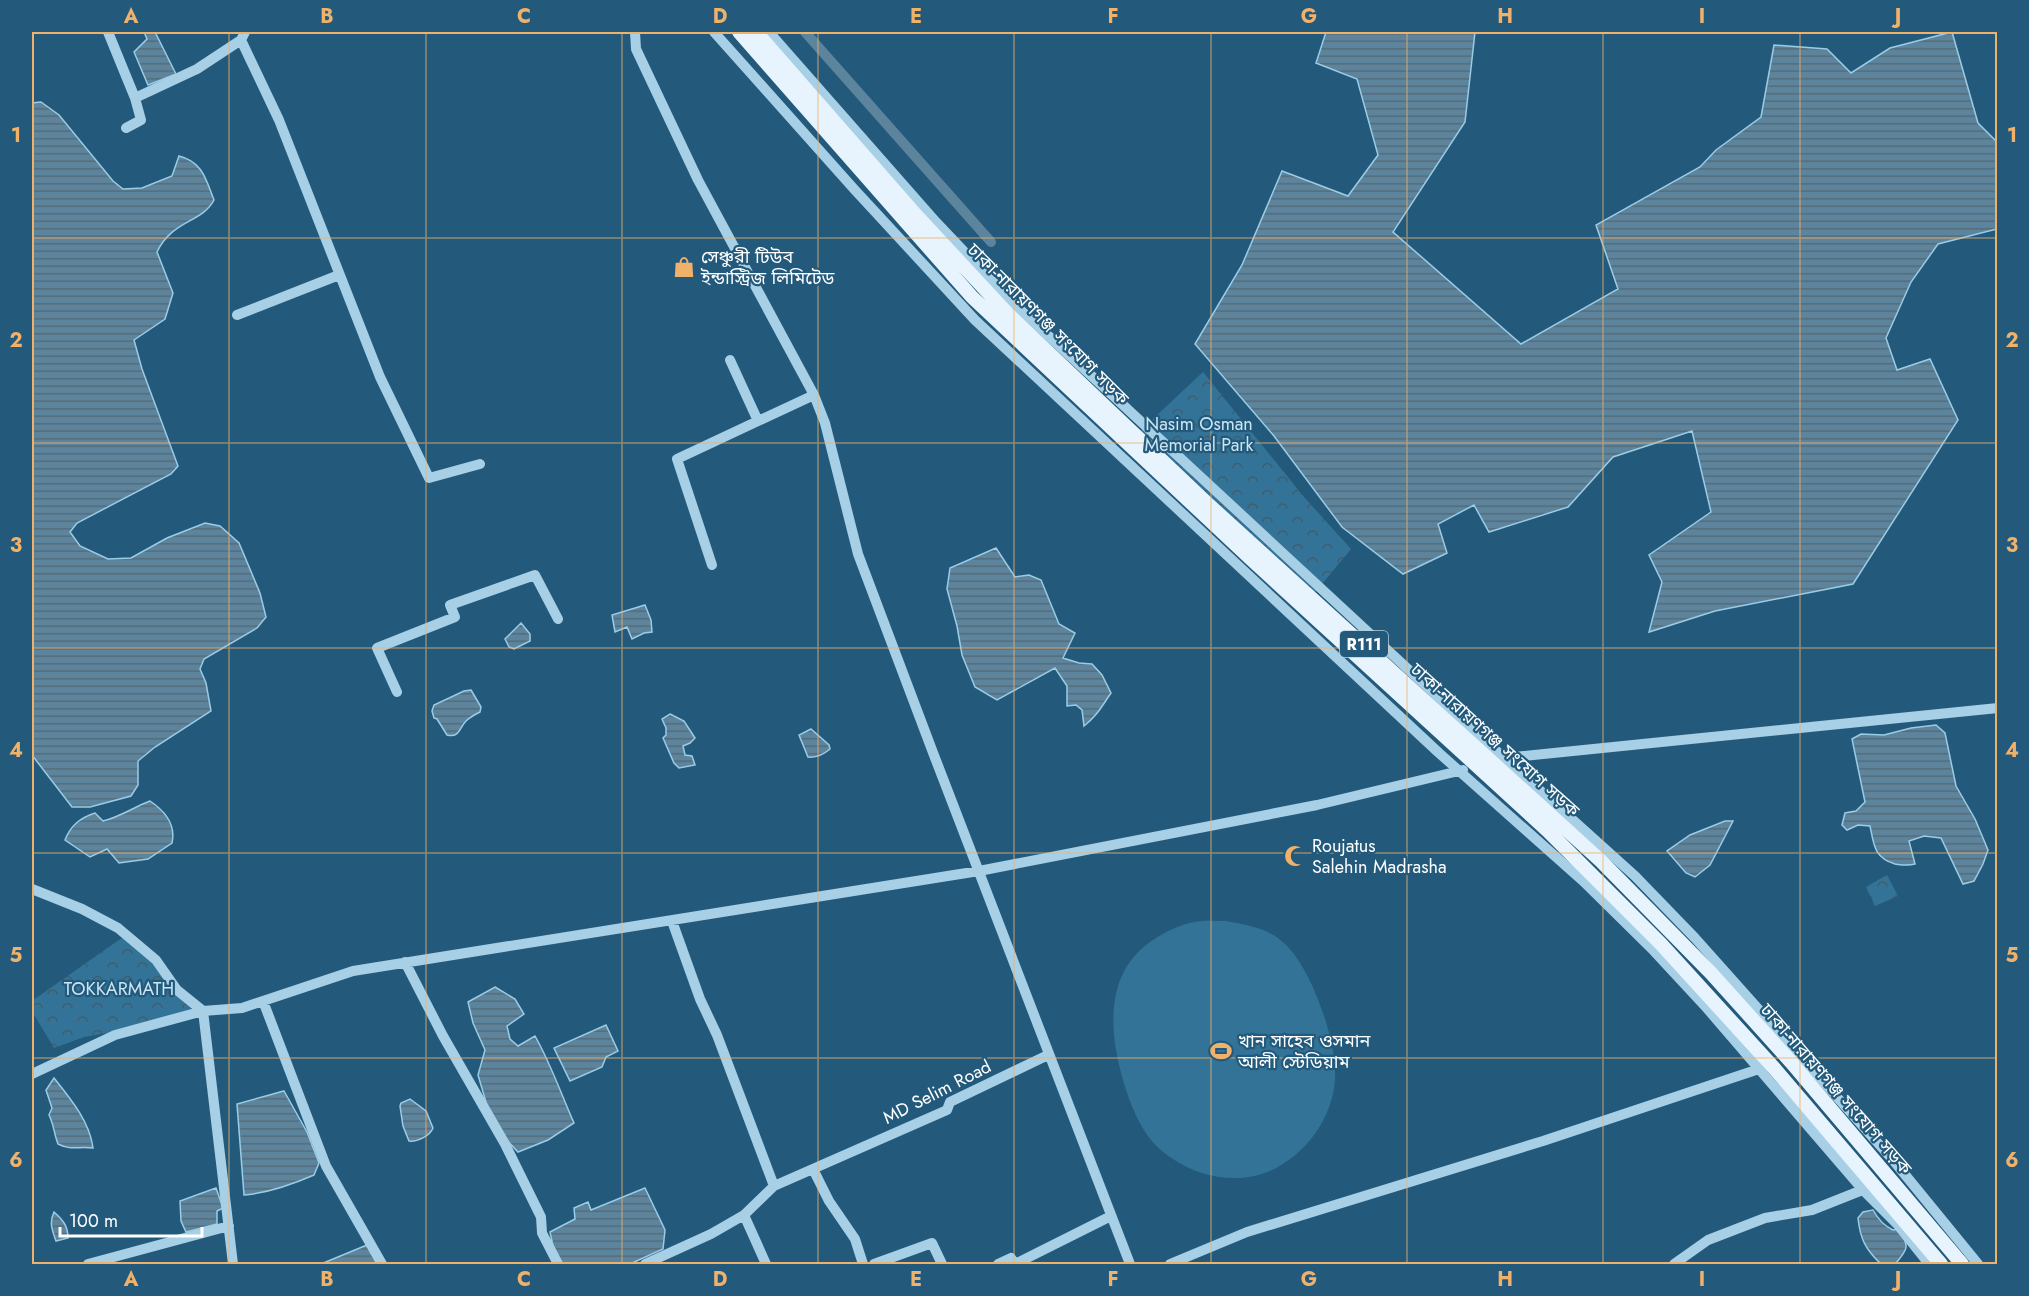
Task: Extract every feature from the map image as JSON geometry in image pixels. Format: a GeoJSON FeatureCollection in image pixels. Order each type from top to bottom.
{"type":"FeatureCollection","features":[{"type":"Feature","properties":{"kind":"main road","name":"ঢাকা-নারায়ণগঞ্জ সংযোগ সড়ক"},"geometry":{"type":"LineString","coordinates":[[739,32],[972,297],[1277,584],[1547,830],[1661,944],[1774,1068],[1869,1187],[1941,1264]]}},
{"type":"Feature","properties":{"kind":"main road","name":"ঢাকা-নারায়ণগঞ্জ সংযোগ সড়ক"},"geometry":{"type":"LineString","coordinates":[[756,32],[916,215],[1007,313],[1209,505],[1499,761],[1711,973],[1791,1062],[1962,1264]]}},
{"type":"Feature","properties":{"kind":"street"},"geometry":{"type":"LineString","coordinates":[[108,32],[135,98],[141,120],[126,128]]}},
{"type":"Feature","properties":{"kind":"street"},"geometry":{"type":"LineString","coordinates":[[635,32],[636,49],[698,180],[814,395],[825,423],[858,554],[1048,1055],[1131,1264]]}},
{"type":"Feature","properties":{"kind":"street"},"geometry":{"type":"LineString","coordinates":[[714,32],[975,320],[1459,771],[1584,881],[1646,943],[1869,1187],[1929,1264]]}},
{"type":"Feature","properties":{"kind":"street"},"geometry":{"type":"LineString","coordinates":[[769,32],[936,222],[1014,304],[1499,761],[1635,876],[1695,938],[1893,1160],[1978,1264]]}},
{"type":"Feature","properties":{"kind":"street"},"geometry":{"type":"LineString","coordinates":[[135,98],[197,69],[243,36],[279,120],[380,376],[429,478],[480,464]]}},
{"type":"Feature","properties":{"kind":"street"},"geometry":{"type":"LineString","coordinates":[[237,315],[339,275]]}},
{"type":"Feature","properties":{"kind":"street"},"geometry":{"type":"LineString","coordinates":[[730,360],[758,421]]}},
{"type":"Feature","properties":{"kind":"street"},"geometry":{"type":"LineString","coordinates":[[712,565],[677,459],[814,395]]}},
{"type":"Feature","properties":{"kind":"street"},"geometry":{"type":"LineString","coordinates":[[397,692],[377,648],[455,617],[450,605],[535,574],[558,619]]}},
{"type":"Feature","properties":{"kind":"street"},"geometry":{"type":"LineString","coordinates":[[1499,761],[1998,708]]}},
{"type":"Feature","properties":{"kind":"street"},"geometry":{"type":"LineString","coordinates":[[32,1074],[115,1035],[203,1011],[242,1008],[353,971],[979,871],[1317,805],[1476,766]]}},
{"type":"Feature","properties":{"kind":"street"},"geometry":{"type":"LineString","coordinates":[[32,889],[82,909],[118,928],[156,960],[177,990],[203,1011],[233,1264]]}},
{"type":"Feature","properties":{"kind":"street"},"geometry":{"type":"LineString","coordinates":[[645,1264],[711,1234],[744,1215],[774,1186],[717,1035],[700,999],[672,921]]}},
{"type":"Feature","properties":{"kind":"street"},"geometry":{"type":"LineString","coordinates":[[405,962],[443,1036],[505,1144],[541,1217],[542,1233],[558,1264]]}},
{"type":"Feature","properties":{"kind":"street"},"geometry":{"type":"LineString","coordinates":[[263,1001],[326,1166],[382,1264]]}},
{"type":"Feature","properties":{"kind":"street","name":"MD Selim Road"},"geometry":{"type":"LineString","coordinates":[[774,1186],[947,1110],[950,1102],[1048,1055]]}},
{"type":"Feature","properties":{"kind":"street"},"geometry":{"type":"LineString","coordinates":[[1170,1264],[1247,1232],[1544,1141],[1759,1069]]}},
{"type":"Feature","properties":{"kind":"street"},"geometry":{"type":"LineString","coordinates":[[813,1169],[829,1201],[855,1239],[862,1264]]}},
{"type":"Feature","properties":{"kind":"street"},"geometry":{"type":"LineString","coordinates":[[1674,1264],[1708,1240],[1765,1218],[1812,1210],[1869,1187]]}},
{"type":"Feature","properties":{"kind":"street"},"geometry":{"type":"LineString","coordinates":[[744,1215],[766,1264]]}},
{"type":"Feature","properties":{"kind":"street"},"geometry":{"type":"LineString","coordinates":[[998,1264],[1011,1258],[1016,1264],[1112,1216]]}},
{"type":"Feature","properties":{"kind":"street"},"geometry":{"type":"LineString","coordinates":[[88,1264],[110,1257],[134,1254],[229,1226]]}},
{"type":"Feature","properties":{"kind":"street"},"geometry":{"type":"LineString","coordinates":[[874,1264],[932,1243],[942,1264]]}},
{"type":"Feature","properties":{"kind":"street"},"geometry":{"type":"LineString","coordinates":[[134,1254],[138,1264]]}},
{"type":"Feature","properties":{"kind":"green space","name":"Nasim Osman Memorial Park"},"geometry":{"type":"Polygon","coordinates":[[[1203,372],[1304,497],[1351,549],[1312,596],[1136,435],[1203,372]]]}},
{"type":"Feature","properties":{"kind":"green space"},"geometry":{"type":"Polygon","coordinates":[[[1887,875],[1898,896],[1875,906],[1866,887],[1887,875]]]}},
{"type":"Feature","properties":{"kind":"green space"},"geometry":{"type":"Polygon","coordinates":[[[1202,921],[1226,921],[1257,928],[1271,934],[1294,954],[1313,986],[1327,1025],[1332,1044],[1335,1077],[1333,1095],[1327,1113],[1306,1144],[1277,1168],[1259,1175],[1241,1178],[1219,1177],[1189,1168],[1171,1158],[1148,1137],[1133,1109],[1123,1080],[1113,1023],[1118,985],[1126,968],[1137,953],[1153,940],[1183,925],[1202,921]]]}},
{"type":"Feature","properties":{"kind":"green space","name":"TOKKARMATH"},"geometry":{"type":"Polygon","coordinates":[[[126,935],[198,1007],[153,1025],[84,1037],[54,1048],[32,1011],[32,1001],[126,935]]]}},
{"type":"Feature","properties":{"kind":"shaded area"},"geometry":{"type":"Polygon","coordinates":[[[144,32],[155,32],[176,74],[148,85],[134,52],[147,39],[144,32]]]}},
{"type":"Feature","properties":{"kind":"shaded area"},"geometry":{"type":"Polygon","coordinates":[[[1326,32],[1475,32],[1465,122],[1393,232],[1521,344],[1618,289],[1596,225],[1700,167],[1716,150],[1761,117],[1774,45],[1827,49],[1851,73],[1890,48],[1952,32],[1978,123],[1997,142],[1997,229],[1938,244],[1911,282],[1886,338],[1897,370],[1930,359],[1958,420],[1853,584],[1715,611],[1649,632],[1662,582],[1649,555],[1711,512],[1692,431],[1613,457],[1568,507],[1489,532],[1474,505],[1438,524],[1447,553],[1403,574],[1342,527],[1274,436],[1195,344],[1242,265],[1282,171],[1348,196],[1378,155],[1357,79],[1316,63],[1326,32]]]}},
{"type":"Feature","properties":{"kind":"shaded area"},"geometry":{"type":"Polygon","coordinates":[[[41,102],[59,115],[113,181],[123,189],[142,188],[172,176],[179,156],[199,167],[214,200],[209,208],[171,234],[157,252],[173,293],[165,319],[134,340],[142,369],[178,466],[171,474],[77,523],[70,532],[80,546],[108,559],[131,558],[167,538],[205,523],[220,526],[239,543],[260,593],[266,617],[257,628],[204,659],[200,669],[206,683],[211,711],[155,747],[138,761],[138,785],[131,796],[90,807],[72,807],[32,755],[32,103],[41,102]]]}},
{"type":"Feature","properties":{"kind":"shaded area"},"geometry":{"type":"Polygon","coordinates":[[[996,548],[1015,577],[1029,575],[1041,580],[1059,624],[1075,633],[1063,658],[1092,664],[1102,675],[1111,693],[1096,715],[1084,726],[1082,710],[1076,705],[1067,706],[1067,686],[1055,668],[997,700],[975,687],[962,655],[947,589],[950,568],[996,548]]]}},
{"type":"Feature","properties":{"kind":"shaded area"},"geometry":{"type":"Polygon","coordinates":[[[645,605],[651,620],[652,632],[632,639],[627,627],[615,632],[612,615],[645,605]]]}},
{"type":"Feature","properties":{"kind":"shaded area"},"geometry":{"type":"Polygon","coordinates":[[[521,623],[530,634],[530,641],[514,649],[509,647],[505,639],[521,623]]]}},
{"type":"Feature","properties":{"kind":"shaded area"},"geometry":{"type":"Polygon","coordinates":[[[471,690],[481,707],[480,712],[466,721],[457,734],[447,735],[434,718],[432,711],[434,705],[471,690]]]}},
{"type":"Feature","properties":{"kind":"shaded area"},"geometry":{"type":"Polygon","coordinates":[[[670,714],[684,721],[695,738],[683,746],[685,755],[692,756],[695,765],[679,768],[674,763],[663,738],[666,735],[666,728],[662,719],[670,714]]]}},
{"type":"Feature","properties":{"kind":"shaded area"},"geometry":{"type":"Polygon","coordinates":[[[1936,725],[1945,733],[1956,786],[1975,819],[1988,850],[1974,881],[1963,884],[1941,838],[1924,836],[1909,841],[1915,864],[1895,864],[1883,858],[1876,850],[1870,826],[1858,825],[1847,830],[1842,825],[1845,813],[1856,811],[1865,802],[1852,739],[1861,734],[1884,735],[1936,725]]]}},
{"type":"Feature","properties":{"kind":"shaded area"},"geometry":{"type":"Polygon","coordinates":[[[811,729],[829,745],[830,749],[814,757],[808,757],[799,735],[811,729]]]}},
{"type":"Feature","properties":{"kind":"shaded area"},"geometry":{"type":"Polygon","coordinates":[[[150,801],[168,819],[173,836],[172,843],[148,859],[119,863],[107,849],[90,857],[65,840],[73,826],[90,815],[95,813],[103,821],[150,801]]]}},
{"type":"Feature","properties":{"kind":"shaded area"},"geometry":{"type":"Polygon","coordinates":[[[1725,821],[1733,821],[1710,865],[1695,877],[1686,873],[1667,851],[1690,835],[1725,821]]]}},
{"type":"Feature","properties":{"kind":"shaded area"},"geometry":{"type":"Polygon","coordinates":[[[495,987],[515,999],[524,1014],[507,1026],[510,1039],[518,1046],[535,1036],[574,1123],[548,1140],[518,1152],[502,1135],[488,1109],[478,1075],[485,1050],[473,1023],[468,1002],[495,987]]]}},
{"type":"Feature","properties":{"kind":"shaded area"},"geometry":{"type":"Polygon","coordinates":[[[606,1025],[618,1051],[606,1057],[602,1067],[570,1081],[554,1048],[606,1025]]]}},
{"type":"Feature","properties":{"kind":"shaded area"},"geometry":{"type":"Polygon","coordinates":[[[54,1078],[84,1120],[93,1148],[71,1148],[58,1144],[49,1115],[52,1108],[46,1090],[54,1078]]]}},
{"type":"Feature","properties":{"kind":"shaded area"},"geometry":{"type":"Polygon","coordinates":[[[284,1091],[307,1132],[319,1163],[314,1175],[280,1188],[244,1195],[237,1104],[284,1091]]]}},
{"type":"Feature","properties":{"kind":"shaded area"},"geometry":{"type":"Polygon","coordinates":[[[410,1099],[426,1111],[433,1128],[426,1136],[412,1141],[409,1141],[403,1126],[400,1106],[401,1103],[410,1099]]]}},
{"type":"Feature","properties":{"kind":"shaded area"},"geometry":{"type":"Polygon","coordinates":[[[216,1188],[223,1208],[217,1211],[217,1224],[186,1232],[181,1221],[180,1201],[216,1188]]]}},
{"type":"Feature","properties":{"kind":"shaded area"},"geometry":{"type":"Polygon","coordinates":[[[645,1188],[665,1230],[663,1249],[630,1264],[562,1264],[553,1246],[550,1232],[575,1219],[574,1208],[588,1202],[591,1210],[645,1188]]]}},
{"type":"Feature","properties":{"kind":"shaded area"},"geometry":{"type":"Polygon","coordinates":[[[1873,1210],[1887,1226],[1893,1230],[1899,1229],[1905,1239],[1905,1250],[1896,1263],[1881,1264],[1871,1254],[1862,1238],[1858,1218],[1863,1212],[1873,1210]]]}},
{"type":"Feature","properties":{"kind":"shaded area"},"geometry":{"type":"Polygon","coordinates":[[[54,1212],[64,1224],[68,1238],[56,1241],[51,1223],[54,1212]]]}},
{"type":"Feature","properties":{"kind":"shaded area"},"geometry":{"type":"Polygon","coordinates":[[[367,1245],[380,1264],[321,1264],[367,1245]]]}},
{"type":"Feature","properties":{"kind":"waterway"},"geometry":{"type":"LineString","coordinates":[[805,32],[991,242]]}},
{"type":"Feature","properties":{"kind":"place","name":"সেঞ্চুরী টিউব ইন্ডাস্ট্রিজ লিমিটেড"},"geometry":{"type":"Point","coordinates":[684,267]}},
{"type":"Feature","properties":{"kind":"place","name":"Roujatus Salehin Madrasha"},"geometry":{"type":"Point","coordinates":[1295,856]}},
{"type":"Feature","properties":{"kind":"place","name":"খান সাহেব ওসমান আলী স্টেডিয়াম"},"geometry":{"type":"Point","coordinates":[1221,1051]}}]}
